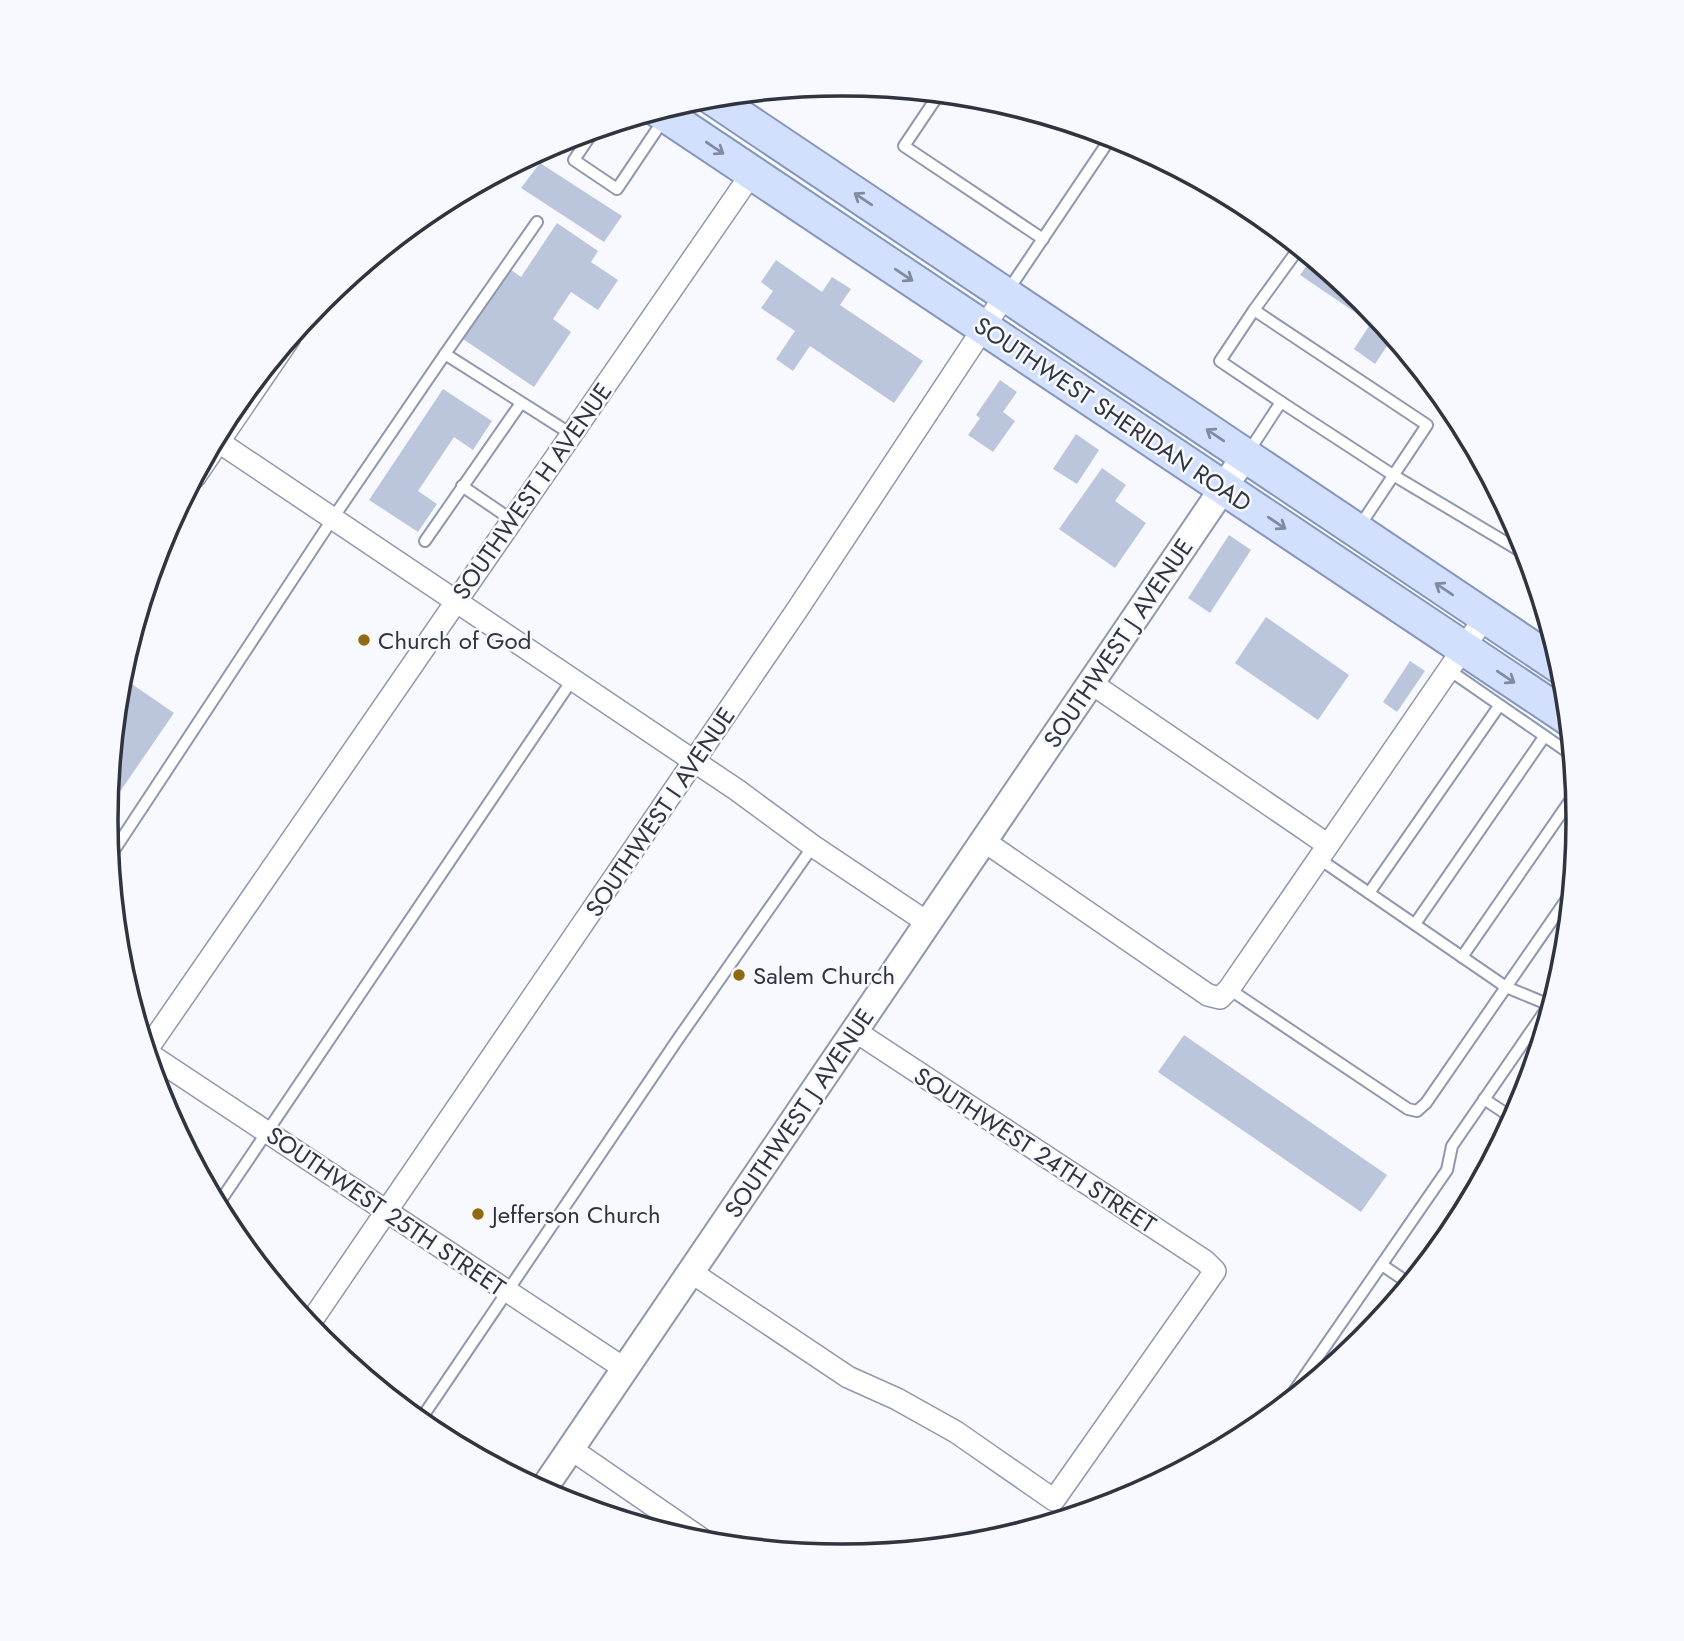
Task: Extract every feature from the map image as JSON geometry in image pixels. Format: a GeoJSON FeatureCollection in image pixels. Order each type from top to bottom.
{"type":"FeatureCollection","features":[{"type":"Feature","properties":{"kind":"main road","name":"SOUTHWEST SHERIDAN ROAD"},"geometry":{"type":"LineString","coordinates":[[730,105],[1548,658]]}},
{"type":"Feature","properties":{"kind":"main road","name":"SOUTHWEST SHERIDAN ROAD"},"geometry":{"type":"LineString","coordinates":[[669,118],[1223,488],[1456,659],[1556,727]]}},
{"type":"Feature","properties":{"kind":"street","name":"SOUTHWEST H AVENUE"},"geometry":{"type":"LineString","coordinates":[[152,1042],[752,173]]}},
{"type":"Feature","properties":{"kind":"street","name":"SOUTHWEST I AVENUE"},"geometry":{"type":"LineString","coordinates":[[315,1317],[797,610],[1006,294]]}},
{"type":"Feature","properties":{"kind":"street"},"geometry":{"type":"LineString","coordinates":[[223,445],[928,923]]}},
{"type":"Feature","properties":{"kind":"street","name":"SOUTHWEST J AVENUE"},"geometry":{"type":"LineString","coordinates":[[548,1482],[1245,456]]}},
{"type":"Feature","properties":{"kind":"street"},"geometry":{"type":"LineString","coordinates":[[984,841],[1208,995],[1220,998],[1229,989],[1485,617]]}},
{"type":"Feature","properties":{"kind":"street"},"geometry":{"type":"LineString","coordinates":[[1091,683],[1323,851]]}},
{"type":"Feature","properties":{"kind":"street","name":"SOUTHWEST 24TH STREET"},"geometry":{"type":"LineString","coordinates":[[691,1272],[848,1377],[897,1399],[956,1432],[1054,1500],[1214,1270],[1205,1261],[855,1031]]}},
{"type":"Feature","properties":{"kind":"street","name":"SOUTHWEST 25TH STREET"},"geometry":{"type":"LineString","coordinates":[[158,1059],[625,1369]]}},
{"type":"Feature","properties":{"kind":"street"},"geometry":{"type":"LineString","coordinates":[[571,1449],[684,1527]]}},
{"type":"Feature","properties":{"kind":"lane"},"geometry":{"type":"LineString","coordinates":[[933,102],[904,146],[1043,239]]}},
{"type":"Feature","properties":{"kind":"lane"},"geometry":{"type":"LineString","coordinates":[[585,144],[574,160],[617,189],[658,120]]}},
{"type":"Feature","properties":{"kind":"lane"},"geometry":{"type":"LineString","coordinates":[[1006,294],[1105,146]]}},
{"type":"Feature","properties":{"kind":"lane"},"geometry":{"type":"LineString","coordinates":[[118,844],[333,518],[537,222]]}},
{"type":"Feature","properties":{"kind":"lane"},"geometry":{"type":"LineString","coordinates":[[1294,255],[1220,361],[1393,475],[1512,546]]}},
{"type":"Feature","properties":{"kind":"lane"},"geometry":{"type":"LineString","coordinates":[[1254,310],[1427,425],[1357,530]]}},
{"type":"Feature","properties":{"kind":"lane"},"geometry":{"type":"LineString","coordinates":[[445,354],[571,434]]}},
{"type":"Feature","properties":{"kind":"lane"},"geometry":{"type":"LineString","coordinates":[[1245,456],[1281,402]]}},
{"type":"Feature","properties":{"kind":"lane"},"geometry":{"type":"LineString","coordinates":[[425,541],[521,403]]}},
{"type":"Feature","properties":{"kind":"lane"},"geometry":{"type":"LineString","coordinates":[[462,486],[512,520]]}},
{"type":"Feature","properties":{"kind":"lane"},"geometry":{"type":"LineString","coordinates":[[1415,924],[1556,727],[1499,706],[1456,659]]}},
{"type":"Feature","properties":{"kind":"lane"},"geometry":{"type":"LineString","coordinates":[[223,1196],[572,680]]}},
{"type":"Feature","properties":{"kind":"lane"},"geometry":{"type":"LineString","coordinates":[[1369,893],[1499,706]]}},
{"type":"Feature","properties":{"kind":"lane"},"geometry":{"type":"LineString","coordinates":[[1462,957],[1566,807]]}},
{"type":"Feature","properties":{"kind":"lane"},"geometry":{"type":"LineString","coordinates":[[425,1413],[678,1039],[813,846]]}},
{"type":"Feature","properties":{"kind":"lane"},"geometry":{"type":"LineString","coordinates":[[1323,851],[1369,893],[1506,987],[1544,1000]]}},
{"type":"Feature","properties":{"kind":"lane"},"geometry":{"type":"LineString","coordinates":[[1229,989],[1408,1109],[1417,1111],[1426,1103],[1561,908]]}},
{"type":"Feature","properties":{"kind":"lane"},"geometry":{"type":"LineString","coordinates":[[1303,1379],[1447,1170],[1452,1146],[1537,1024]]}},
{"type":"Feature","properties":{"kind":"lane"},"geometry":{"type":"LineString","coordinates":[[1484,1099],[1505,1113]]}},
{"type":"Feature","properties":{"kind":"lane"},"geometry":{"type":"LineString","coordinates":[[1382,1265],[1402,1279]]}},
{"type":"Feature","properties":{"kind":"building"},"geometry":{"type":"Polygon","coordinates":[[[540,163],[622,216],[604,242],[521,188],[540,163]]]}},
{"type":"Feature","properties":{"kind":"building"},"geometry":{"type":"Polygon","coordinates":[[[557,223],[598,251],[591,262],[618,280],[598,310],[571,292],[553,319],[571,332],[534,387],[463,339],[510,269],[521,277],[557,223]]]}},
{"type":"Feature","properties":{"kind":"building"},"geometry":{"type":"Polygon","coordinates":[[[776,260],[822,292],[832,277],[851,289],[840,305],[923,361],[894,403],[810,346],[793,371],[776,359],[795,331],[761,308],[773,291],[761,282],[776,260]]]}},
{"type":"Feature","properties":{"kind":"building"},"geometry":{"type":"Polygon","coordinates":[[[1307,265],[1363,318],[1300,275],[1307,265]]]}},
{"type":"Feature","properties":{"kind":"building"},"geometry":{"type":"Polygon","coordinates":[[[1370,325],[1388,344],[1375,364],[1354,349],[1370,325]]]}},
{"type":"Feature","properties":{"kind":"building"},"geometry":{"type":"Polygon","coordinates":[[[1000,380],[1017,392],[1003,412],[1015,421],[993,452],[968,435],[980,418],[976,415],[1000,380]]]}},
{"type":"Feature","properties":{"kind":"building"},"geometry":{"type":"Polygon","coordinates":[[[443,389],[492,421],[473,450],[454,437],[418,491],[437,504],[418,532],[369,500],[443,389]]]}},
{"type":"Feature","properties":{"kind":"building"},"geometry":{"type":"Polygon","coordinates":[[[1076,434],[1099,450],[1077,484],[1053,469],[1076,434]]]}},
{"type":"Feature","properties":{"kind":"building"},"geometry":{"type":"Polygon","coordinates":[[[1102,468],[1126,485],[1115,501],[1146,523],[1115,568],[1059,529],[1102,468]]]}},
{"type":"Feature","properties":{"kind":"building"},"geometry":{"type":"Polygon","coordinates":[[[1229,535],[1251,550],[1210,613],[1188,598],[1229,535]]]}},
{"type":"Feature","properties":{"kind":"building"},"geometry":{"type":"Polygon","coordinates":[[[1266,617],[1349,675],[1318,720],[1235,663],[1266,617]]]}},
{"type":"Feature","properties":{"kind":"building"},"geometry":{"type":"Polygon","coordinates":[[[1410,661],[1425,671],[1397,712],[1383,702],[1410,661]]]}},
{"type":"Feature","properties":{"kind":"building"},"geometry":{"type":"Polygon","coordinates":[[[131,684],[174,713],[119,794],[119,773],[131,684]]]}},
{"type":"Feature","properties":{"kind":"building"},"geometry":{"type":"Polygon","coordinates":[[[1184,1035],[1387,1175],[1361,1212],[1158,1072],[1184,1035]]]}},
{"type":"Feature","properties":{"kind":"place","name":"Church of God"},"geometry":{"type":"Point","coordinates":[364,640]}},
{"type":"Feature","properties":{"kind":"place","name":"Salem Church"},"geometry":{"type":"Point","coordinates":[739,975]}},
{"type":"Feature","properties":{"kind":"place","name":"Jefferson Church"},"geometry":{"type":"Point","coordinates":[478,1214]}}]}
